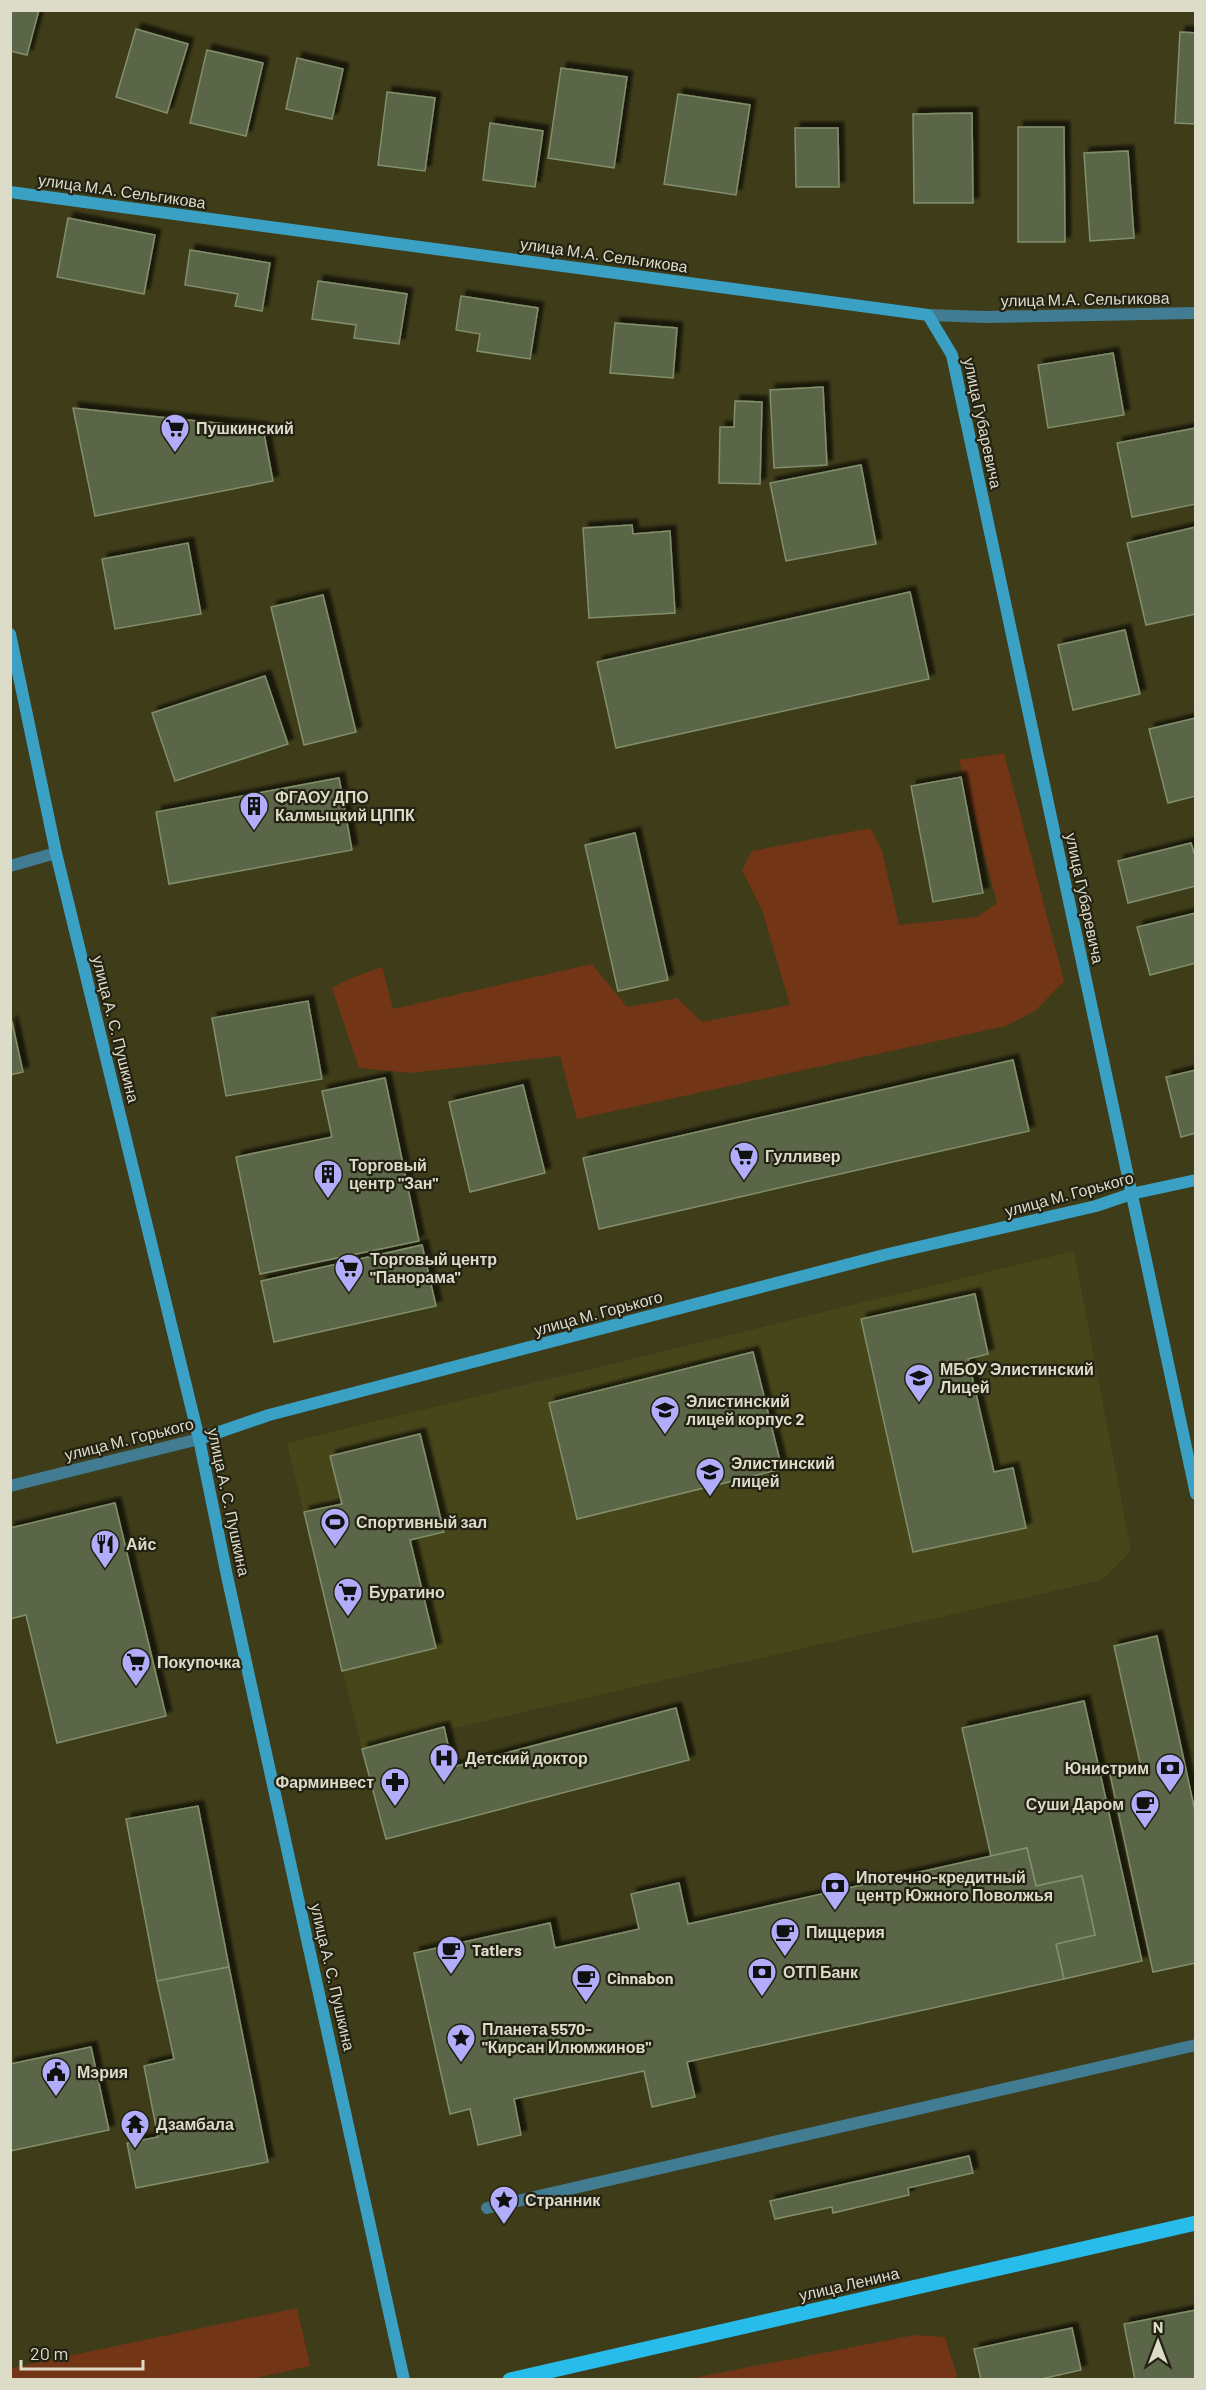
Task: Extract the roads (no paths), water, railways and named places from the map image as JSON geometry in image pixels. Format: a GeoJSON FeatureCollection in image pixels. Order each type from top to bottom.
{"type":"FeatureCollection","features":[{"type":"Feature","properties":{"kind":"main road","name":"улица Ленина"},"geometry":{"type":"LineString","coordinates":[[510,2379],[1196,2223]]}},
{"type":"Feature","properties":{"kind":"street","name":"улица М.А. Сельгикова"},"geometry":{"type":"LineString","coordinates":[[10,192],[928,315],[985,317],[1196,313]]}},
{"type":"Feature","properties":{"kind":"street","name":"улица Губаревича"},"geometry":{"type":"LineString","coordinates":[[928,315],[952,355],[1196,1494]]}},
{"type":"Feature","properties":{"kind":"street","name":"улица А. С. Пушкина"},"geometry":{"type":"LineString","coordinates":[[10,634],[56,853],[199,1438],[227,1576],[404,2379]]}},
{"type":"Feature","properties":{"kind":"street"},"geometry":{"type":"LineString","coordinates":[[10,866],[56,853]]}},
{"type":"Feature","properties":{"kind":"street","name":"улица М. Горького"},"geometry":{"type":"LineString","coordinates":[[10,1486],[199,1438],[269,1415],[884,1256],[1196,1180]]}},
{"type":"Feature","properties":{"kind":"street"},"geometry":{"type":"LineString","coordinates":[[487,2208],[1196,2045]]}},
{"type":"Feature","properties":{"kind":"place","name":"Пушкинский"},"geometry":{"type":"Point","coordinates":[175,454]}},
{"type":"Feature","properties":{"kind":"place","name":"ФГАОУ ДПО Калмыцкий ЦППК"},"geometry":{"type":"Point","coordinates":[254,832]}},
{"type":"Feature","properties":{"kind":"place","name":"Гулливер"},"geometry":{"type":"Point","coordinates":[744,1182]}},
{"type":"Feature","properties":{"kind":"place","name":"Торговый центр \"Зан\""},"geometry":{"type":"Point","coordinates":[328,1200]}},
{"type":"Feature","properties":{"kind":"place","name":"Торговый центр \"Панорама\""},"geometry":{"type":"Point","coordinates":[349,1294]}},
{"type":"Feature","properties":{"kind":"place","name":"МБОУ Элистинский Лицей"},"geometry":{"type":"Point","coordinates":[919,1404]}},
{"type":"Feature","properties":{"kind":"place","name":"Элистинский лицей корпус 2"},"geometry":{"type":"Point","coordinates":[665,1436]}},
{"type":"Feature","properties":{"kind":"place","name":"Элистинский лицей"},"geometry":{"type":"Point","coordinates":[710,1498]}},
{"type":"Feature","properties":{"kind":"place","name":"Спортивный зал"},"geometry":{"type":"Point","coordinates":[335,1548]}},
{"type":"Feature","properties":{"kind":"place","name":"Айс"},"geometry":{"type":"Point","coordinates":[105,1570]}},
{"type":"Feature","properties":{"kind":"place","name":"Буратино"},"geometry":{"type":"Point","coordinates":[348,1618]}},
{"type":"Feature","properties":{"kind":"place","name":"Покупочка"},"geometry":{"type":"Point","coordinates":[136,1688]}},
{"type":"Feature","properties":{"kind":"place","name":"Детский доктор"},"geometry":{"type":"Point","coordinates":[444,1784]}},
{"type":"Feature","properties":{"kind":"place","name":"Юнистрим"},"geometry":{"type":"Point","coordinates":[1170,1794]}},
{"type":"Feature","properties":{"kind":"place","name":"Фарминвест"},"geometry":{"type":"Point","coordinates":[395,1808]}},
{"type":"Feature","properties":{"kind":"place","name":"Суши Даром"},"geometry":{"type":"Point","coordinates":[1145,1830]}},
{"type":"Feature","properties":{"kind":"place","name":"Ипотечно-кредитный центр Южного Поволжья"},"geometry":{"type":"Point","coordinates":[835,1912]}},
{"type":"Feature","properties":{"kind":"place","name":"Пиццерия"},"geometry":{"type":"Point","coordinates":[785,1958]}},
{"type":"Feature","properties":{"kind":"place","name":"Tatlers"},"geometry":{"type":"Point","coordinates":[451,1976]}},
{"type":"Feature","properties":{"kind":"place","name":"ОТП Банк"},"geometry":{"type":"Point","coordinates":[762,1998]}},
{"type":"Feature","properties":{"kind":"place","name":"Cinnabon"},"geometry":{"type":"Point","coordinates":[586,2004]}},
{"type":"Feature","properties":{"kind":"place","name":"Планета 5570- \"Кирсан Илюмжинов\""},"geometry":{"type":"Point","coordinates":[461,2064]}},
{"type":"Feature","properties":{"kind":"place","name":"Мэрия"},"geometry":{"type":"Point","coordinates":[56,2098]}},
{"type":"Feature","properties":{"kind":"place","name":"Дзамбала"},"geometry":{"type":"Point","coordinates":[135,2150]}},
{"type":"Feature","properties":{"kind":"place","name":"Странник"},"geometry":{"type":"Point","coordinates":[504,2226]}}]}
